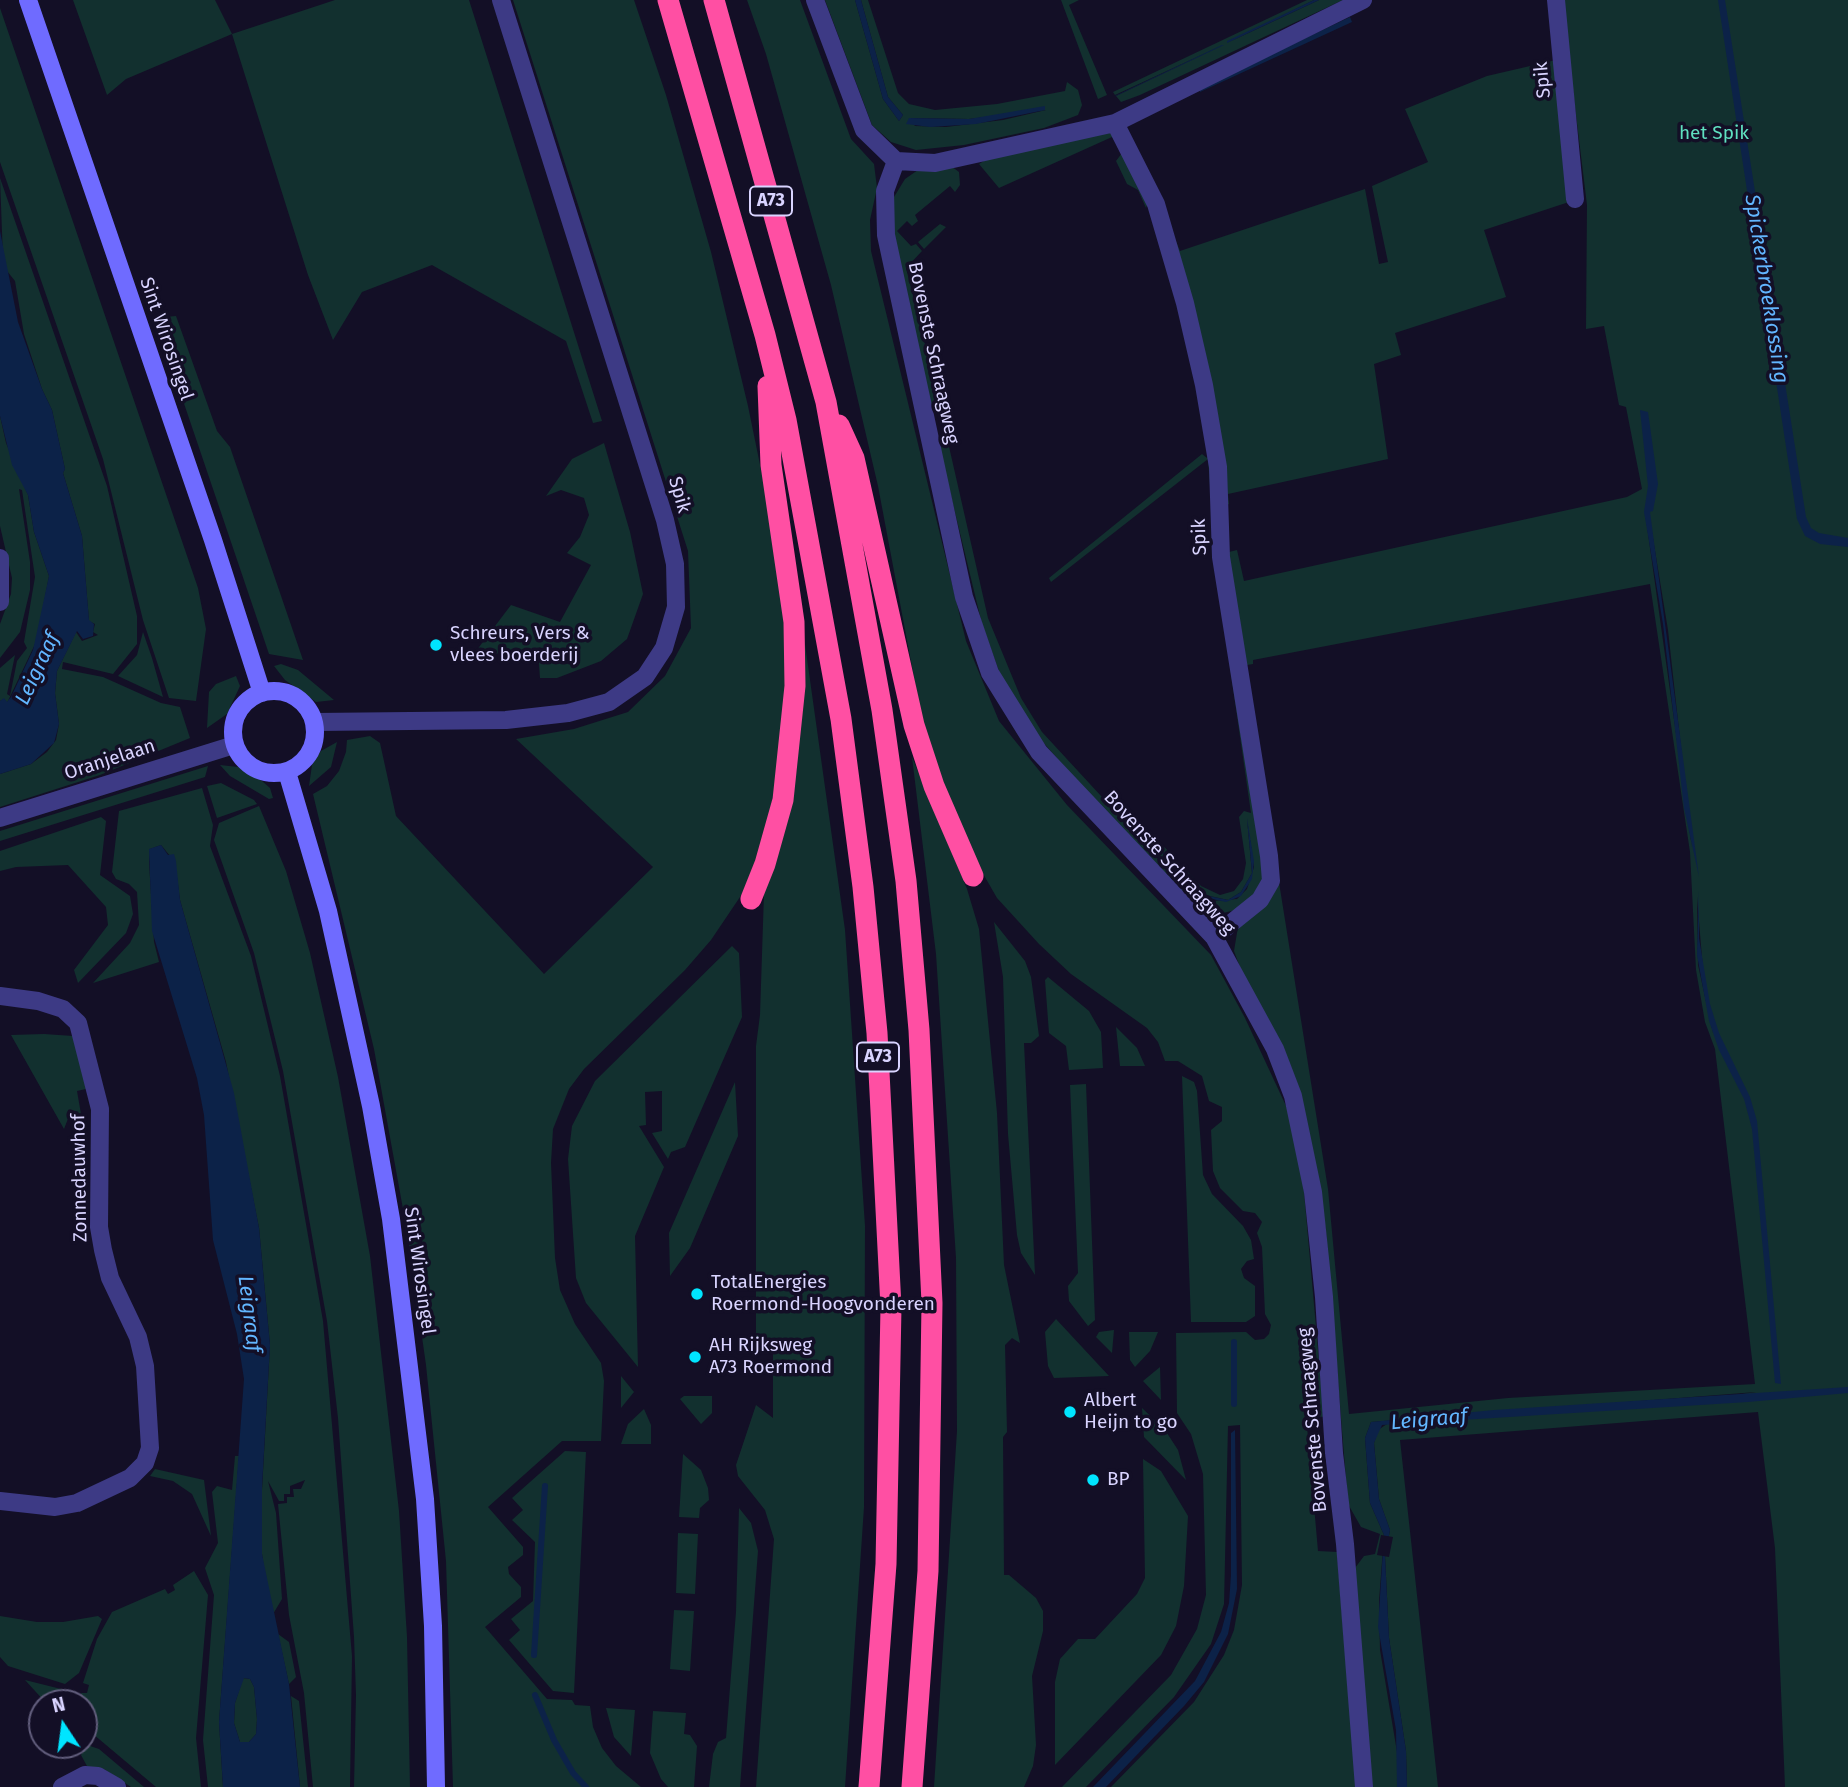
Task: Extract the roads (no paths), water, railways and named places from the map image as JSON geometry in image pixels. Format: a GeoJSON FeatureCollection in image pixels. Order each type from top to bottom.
{"type":"FeatureCollection","features":[{"type":"Feature","properties":{"kind":"highway","name":"A73"},"geometry":{"type":"LineString","coordinates":[[668,0],[765,335],[804,507],[841,719],[863,887],[877,1032],[891,1307],[886,1564],[869,1787]]}},
{"type":"Feature","properties":{"kind":"highway","name":"A73"},"geometry":{"type":"LineString","coordinates":[[714,0],[826,402],[883,710],[906,881],[919,1030],[932,1303],[928,1571],[912,1787]]}},
{"type":"Feature","properties":{"kind":"highway","name":"A73"},"geometry":{"type":"LineString","coordinates":[[751,899],[783,800],[795,686],[794,622],[771,465],[765,335]]}},
{"type":"Feature","properties":{"kind":"highway","name":"A73"},"geometry":{"type":"LineString","coordinates":[[826,402],[854,458],[914,725],[934,786],[973,876]]}},
{"type":"Feature","properties":{"kind":"main road","name":"Sint Wirosingel"},"geometry":{"type":"LineString","coordinates":[[28,0],[213,540],[262,693]]}},
{"type":"Feature","properties":{"kind":"main road"},"geometry":{"type":"LineString","coordinates":[[281,691],[290,694],[306,705],[314,722],[313,747],[298,766],[287,772],[270,774],[255,770],[242,759],[234,744],[232,732],[241,708],[262,693],[281,691]]}},
{"type":"Feature","properties":{"kind":"main road","name":"Sint Wirosingel"},"geometry":{"type":"LineString","coordinates":[[287,772],[328,911],[371,1106],[391,1219],[425,1499],[433,1626],[436,1787]]}},
{"type":"Feature","properties":{"kind":"street","name":"Spik"},"geometry":{"type":"LineString","coordinates":[[314,722],[506,720],[568,713],[609,702],[645,677],[664,648],[676,607],[675,564],[665,520],[501,0]]}},
{"type":"Feature","properties":{"kind":"street"},"geometry":{"type":"LineString","coordinates":[[815,0],[864,130],[896,161],[935,163],[1115,123],[1363,0]]}},
{"type":"Feature","properties":{"kind":"street","name":"Spik"},"geometry":{"type":"LineString","coordinates":[[1556,0],[1575,198]]}},
{"type":"Feature","properties":{"kind":"street","name":"Spik"},"geometry":{"type":"LineString","coordinates":[[1115,123],[1156,204],[1185,303],[1204,385],[1218,467],[1221,558],[1269,856],[1271,881],[1260,900],[1214,937]]}},
{"type":"Feature","properties":{"kind":"street","name":"Bovenste Schraagweg"},"geometry":{"type":"LineString","coordinates":[[896,161],[885,191],[886,235],[964,597],[990,673],[1039,752],[1168,892],[1214,937],[1280,1060],[1293,1096],[1313,1192],[1364,1787]]}},
{"type":"Feature","properties":{"kind":"street"},"geometry":{"type":"LineString","coordinates":[[0,558],[0,602]]}},
{"type":"Feature","properties":{"kind":"street","name":"Oranjelaan"},"geometry":{"type":"LineString","coordinates":[[0,818],[234,744]]}},
{"type":"Feature","properties":{"kind":"street","name":"Zonnedauwhof"},"geometry":{"type":"LineString","coordinates":[[0,996],[38,1001],[63,1009],[78,1023],[100,1109],[99,1227],[103,1250],[110,1278],[138,1337],[145,1366],[150,1416],[150,1448],[145,1463],[130,1478],[101,1494],[55,1507],[0,1501]]}},
{"type":"Feature","properties":{"kind":"street"},"geometry":{"type":"LineString","coordinates":[[62,1787],[85,1775],[98,1776],[117,1787]]}},
{"type":"Feature","properties":{"kind":"water"},"geometry":{"type":"Polygon","coordinates":[[[855,0],[861,0],[888,97],[903,115],[899,121],[883,99],[855,0]]]}},
{"type":"Feature","properties":{"kind":"water"},"geometry":{"type":"Polygon","coordinates":[[[1319,0],[1227,43],[1227,41],[1319,0]]]}},
{"type":"Feature","properties":{"kind":"water","name":"Spickerbroeklossing"},"geometry":{"type":"Polygon","coordinates":[[[1718,0],[1725,0],[1806,517],[1811,528],[1819,533],[1848,538],[1848,547],[1820,544],[1805,536],[1797,519],[1718,0]]]}},
{"type":"Feature","properties":{"kind":"water"},"geometry":{"type":"Polygon","coordinates":[[[1350,17],[1352,22],[1200,92],[1200,88],[1350,17]]]}},
{"type":"Feature","properties":{"kind":"water"},"geometry":{"type":"Polygon","coordinates":[[[1222,45],[1116,96],[1115,96],[1222,45]]]}},
{"type":"Feature","properties":{"kind":"water"},"geometry":{"type":"Polygon","coordinates":[[[1045,106],[1045,110],[976,124],[930,127],[906,124],[909,118],[969,119],[1045,106]]]}},
{"type":"Feature","properties":{"kind":"water","name":"Leigraaf"},"geometry":{"type":"Polygon","coordinates":[[[0,231],[18,322],[52,410],[65,469],[63,473],[82,536],[89,620],[94,624],[93,636],[83,639],[77,631],[57,671],[55,693],[59,724],[54,743],[31,764],[0,774],[0,701],[4,698],[7,702],[11,697],[33,650],[49,576],[34,532],[28,495],[12,465],[0,416],[0,231]]]}},
{"type":"Feature","properties":{"kind":"water"},"geometry":{"type":"Polygon","coordinates":[[[1640,410],[1648,412],[1658,484],[1653,511],[1650,512],[1699,877],[1684,808],[1663,624],[1644,512],[1648,486],[1640,410]]]}},
{"type":"Feature","properties":{"kind":"water"},"geometry":{"type":"Polygon","coordinates":[[[1247,818],[1254,861],[1252,879],[1241,896],[1226,902],[1203,897],[1151,840],[1204,895],[1228,900],[1241,892],[1252,873],[1247,818]]]}},
{"type":"Feature","properties":{"kind":"water","name":"Leigraaf"},"geometry":{"type":"Polygon","coordinates":[[[161,845],[168,855],[174,854],[180,900],[234,1093],[259,1228],[270,1345],[262,1487],[262,1554],[289,1684],[300,1787],[223,1787],[219,1722],[244,1379],[237,1334],[213,1240],[204,1115],[197,1078],[152,931],[149,849],[161,845]],[[244,1678],[235,1703],[234,1723],[240,1742],[249,1742],[256,1734],[254,1687],[250,1679],[244,1678]]]}},
{"type":"Feature","properties":{"kind":"water"},"geometry":{"type":"Polygon","coordinates":[[[1699,891],[1699,938],[1710,1004],[1719,1033],[1750,1097],[1757,1121],[1781,1384],[1775,1383],[1752,1129],[1744,1099],[1719,1050],[1709,1021],[1697,955],[1699,891]]]}},
{"type":"Feature","properties":{"kind":"water","name":"Leigraaf"},"geometry":{"type":"Polygon","coordinates":[[[1848,1387],[1848,1393],[1748,1402],[1382,1425],[1374,1443],[1379,1499],[1390,1530],[1385,1556],[1389,1638],[1406,1751],[1407,1787],[1397,1787],[1396,1730],[1378,1627],[1384,1535],[1370,1503],[1365,1438],[1371,1422],[1494,1410],[1848,1387]]]}},
{"type":"Feature","properties":{"kind":"water"},"geometry":{"type":"Polygon","coordinates":[[[1235,1430],[1237,1589],[1228,1634],[1204,1682],[1184,1706],[1106,1787],[1093,1787],[1195,1681],[1221,1632],[1229,1603],[1231,1575],[1231,1433],[1235,1430]]]}},
{"type":"Feature","properties":{"kind":"waterway"},"geometry":{"type":"LineString","coordinates":[[1234,1342],[1234,1404]]}},
{"type":"Feature","properties":{"kind":"waterway"},"geometry":{"type":"LineString","coordinates":[[534,1655],[545,1486]]}},
{"type":"Feature","properties":{"kind":"waterway"},"geometry":{"type":"LineString","coordinates":[[535,1695],[554,1740],[573,1773],[586,1787]]}},
{"type":"Feature","properties":{"kind":"place","name":"Schreurs, Vers & vlees boerderij"},"geometry":{"type":"Point","coordinates":[436,645]}},
{"type":"Feature","properties":{"kind":"place","name":"TotalEnergies Roermond-Hoogvonderen"},"geometry":{"type":"Point","coordinates":[697,1294]}},
{"type":"Feature","properties":{"kind":"place","name":"AH Rijksweg A73 Roermond"},"geometry":{"type":"Point","coordinates":[695,1357]}},
{"type":"Feature","properties":{"kind":"place","name":"Albert Heijn to go"},"geometry":{"type":"Point","coordinates":[1070,1412]}},
{"type":"Feature","properties":{"kind":"place","name":"BP"},"geometry":{"type":"Point","coordinates":[1093,1480]}},
{"type":"Feature","properties":{"kind":"park label","name":"het Spik"},"geometry":{"type":"Point","coordinates":[1714,134]}}]}
